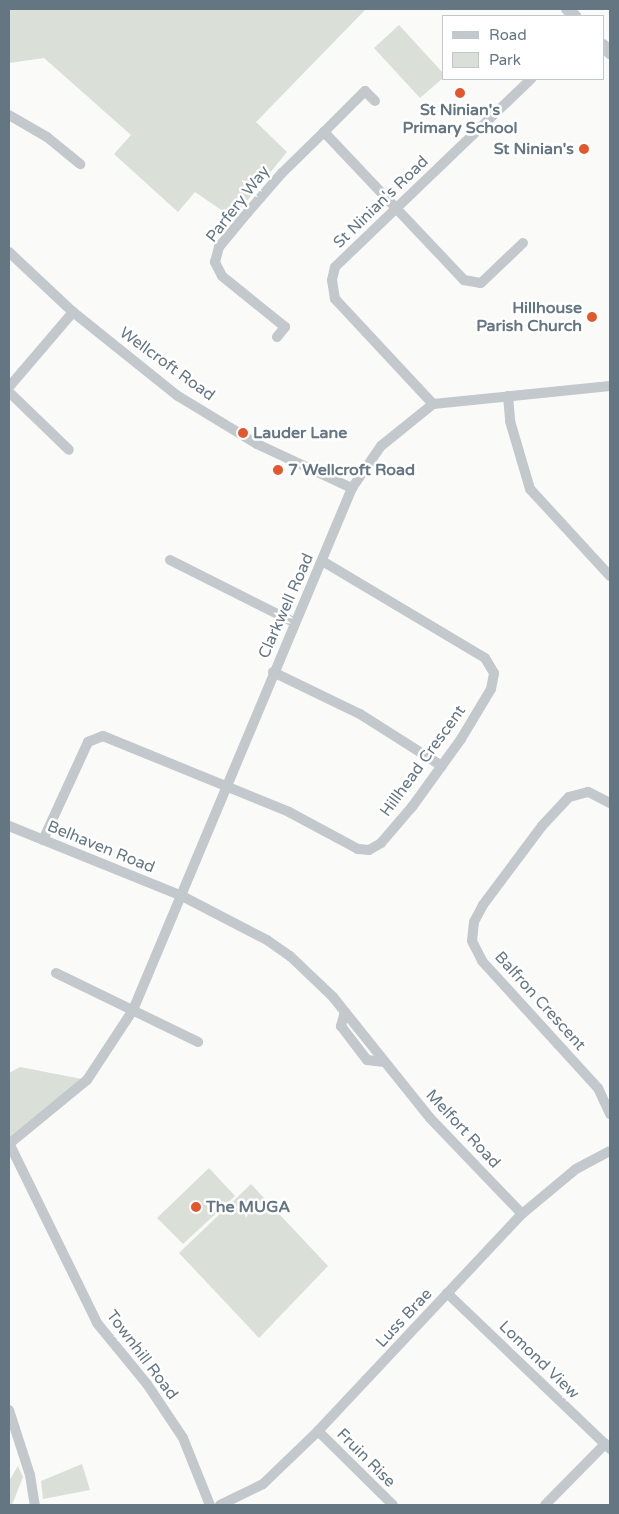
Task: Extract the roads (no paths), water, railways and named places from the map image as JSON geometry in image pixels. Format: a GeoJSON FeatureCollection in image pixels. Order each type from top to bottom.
{"type":"FeatureCollection","features":[{"type":"Feature","properties":{"kind":"street","name":"St Ninian's Road"},"geometry":{"type":"LineString","coordinates":[[433,404],[336,299],[332,280],[335,268],[530,80]]}},
{"type":"Feature","properties":{"kind":"street"},"geometry":{"type":"LineString","coordinates":[[375,101],[365,91],[324,132],[464,280],[473,284],[481,283],[523,243]]}},
{"type":"Feature","properties":{"kind":"street"},"geometry":{"type":"LineString","coordinates":[[9,115],[47,136],[80,164]]}},
{"type":"Feature","properties":{"kind":"street","name":"Parfery Way"},"geometry":{"type":"LineString","coordinates":[[277,337],[285,327],[222,276],[215,262],[220,247],[248,212],[282,172],[324,132]]}},
{"type":"Feature","properties":{"kind":"street","name":"Wellcroft Road"},"geometry":{"type":"LineString","coordinates":[[9,252],[73,312],[178,396],[257,444],[352,488]]}},
{"type":"Feature","properties":{"kind":"street"},"geometry":{"type":"LineString","coordinates":[[9,387],[73,312]]}},
{"type":"Feature","properties":{"kind":"street"},"geometry":{"type":"LineString","coordinates":[[433,404],[610,386]]}},
{"type":"Feature","properties":{"kind":"street"},"geometry":{"type":"LineString","coordinates":[[9,392],[69,450]]}},
{"type":"Feature","properties":{"kind":"street"},"geometry":{"type":"LineString","coordinates":[[508,396],[510,421],[530,489],[610,576]]}},
{"type":"Feature","properties":{"kind":"street","name":"Clarkwell Road"},"geometry":{"type":"LineString","coordinates":[[9,1144],[87,1080],[134,1010],[228,786],[273,672],[352,488],[381,446],[433,404]]}},
{"type":"Feature","properties":{"kind":"street"},"geometry":{"type":"LineString","coordinates":[[170,560],[295,623]]}},
{"type":"Feature","properties":{"kind":"street","name":"Hillhead Crescent"},"geometry":{"type":"LineString","coordinates":[[228,786],[289,812],[358,849],[369,850],[381,843],[442,766],[491,689],[494,673],[485,658],[322,561]]}},
{"type":"Feature","properties":{"kind":"street"},"geometry":{"type":"LineString","coordinates":[[273,672],[360,714],[442,766]]}},
{"type":"Feature","properties":{"kind":"street"},"geometry":{"type":"LineString","coordinates":[[44,840],[88,742],[103,736],[228,786]]}},
{"type":"Feature","properties":{"kind":"street","name":"Balfron Crescent"},"geometry":{"type":"LineString","coordinates":[[610,803],[588,792],[569,798],[526,846],[483,905],[474,922],[472,941],[482,961],[598,1088],[610,1114]]}},
{"type":"Feature","properties":{"kind":"street","name":"Belhaven Road"},"geometry":{"type":"LineString","coordinates":[[9,826],[182,896]]}},
{"type":"Feature","properties":{"kind":"street","name":"Melfort Road"},"geometry":{"type":"LineString","coordinates":[[182,896],[290,956],[345,1012],[430,1118],[522,1214]]}},
{"type":"Feature","properties":{"kind":"street"},"geometry":{"type":"LineString","coordinates":[[56,973],[198,1042]]}},
{"type":"Feature","properties":{"kind":"street","name":"Townhill Road"},"geometry":{"type":"LineString","coordinates":[[9,1144],[97,1323],[147,1384],[183,1438],[210,1505]]}},
{"type":"Feature","properties":{"kind":"street","name":"Luss Brae"},"geometry":{"type":"LineString","coordinates":[[220,1505],[263,1484],[318,1431],[522,1214],[576,1169],[610,1151]]}},
{"type":"Feature","properties":{"kind":"street","name":"Lomond View"},"geometry":{"type":"LineString","coordinates":[[447,1293],[608,1446]]}},
{"type":"Feature","properties":{"kind":"street"},"geometry":{"type":"LineString","coordinates":[[9,1415],[30,1475],[35,1505]]}},
{"type":"Feature","properties":{"kind":"street","name":"Fruin Rise"},"geometry":{"type":"LineString","coordinates":[[318,1431],[393,1505]]}},
{"type":"Feature","properties":{"kind":"street"},"geometry":{"type":"LineString","coordinates":[[545,1505],[608,1446]]}},
{"type":"Feature","properties":{"kind":"place","name":"St Ninian's Primary School"},"geometry":{"type":"Point","coordinates":[460,93]}},
{"type":"Feature","properties":{"kind":"place","name":"St Ninian's"},"geometry":{"type":"Point","coordinates":[584,149]}},
{"type":"Feature","properties":{"kind":"place","name":"Hillhouse Parish Church"},"geometry":{"type":"Point","coordinates":[592,317]}},
{"type":"Feature","properties":{"kind":"place","name":"Lauder Lane"},"geometry":{"type":"Point","coordinates":[243,433]}},
{"type":"Feature","properties":{"kind":"place","name":"7 Wellcroft Road"},"geometry":{"type":"Point","coordinates":[278,470]}},
{"type":"Feature","properties":{"kind":"place","name":"The MUGA"},"geometry":{"type":"Point","coordinates":[196,1207]}}]}
